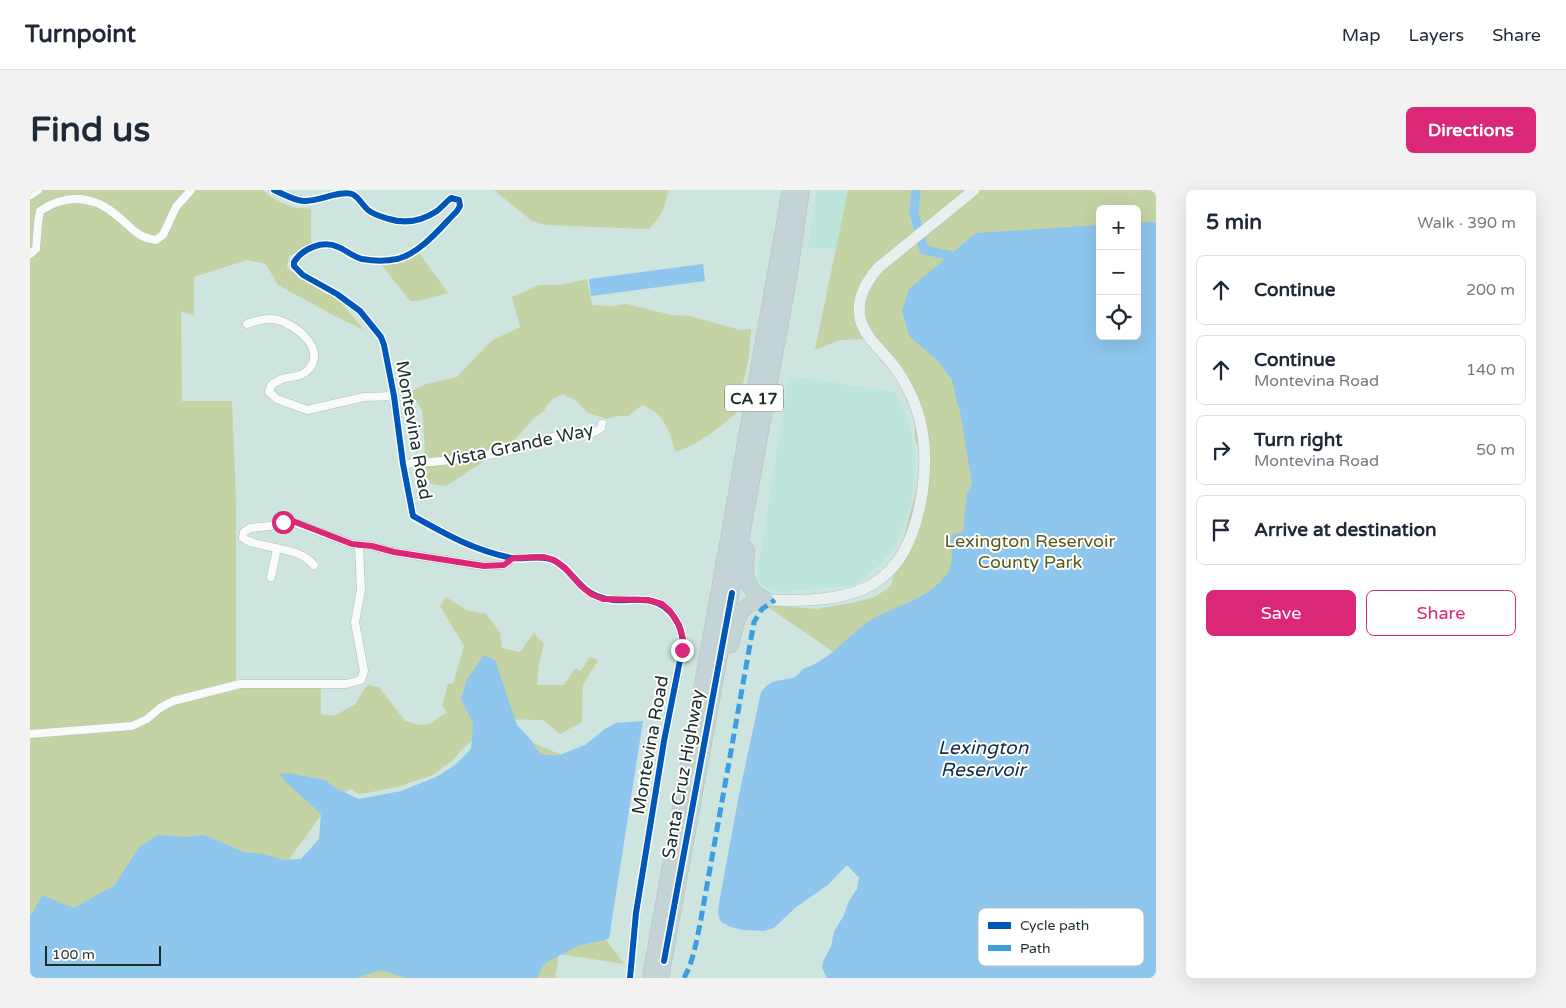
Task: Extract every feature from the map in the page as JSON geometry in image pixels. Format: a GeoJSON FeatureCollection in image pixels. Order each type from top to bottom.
{"type":"FeatureCollection","features":[{"type":"Feature","properties":{"kind":"highway","name":"Santa Cruz Highway"},"geometry":{"type":"LineString","coordinates":[[650,978],[790,190]]}},
{"type":"Feature","properties":{"kind":"highway","name":"Santa Cruz Highway"},"geometry":{"type":"LineString","coordinates":[[661,978],[790,270],[802,190]]}},
{"type":"Feature","properties":{"kind":"highway"},"geometry":{"type":"LineString","coordinates":[[752,478],[746,559],[747,580],[752,591],[766,600]]}},
{"type":"Feature","properties":{"kind":"highway"},"geometry":{"type":"LineString","coordinates":[[701,759],[740,613],[747,604],[766,600]]}},
{"type":"Feature","properties":{"kind":"street"},"geometry":{"type":"LineString","coordinates":[[30,195],[38,190]]}},
{"type":"Feature","properties":{"kind":"street"},"geometry":{"type":"LineString","coordinates":[[30,254],[36,249],[40,211],[51,204],[81,198],[97,203],[114,213],[143,238],[156,240],[163,235],[176,207],[191,190]]}},
{"type":"Feature","properties":{"kind":"street","name":"Montevina Road"},"geometry":{"type":"LineString","coordinates":[[274,190],[301,201],[315,201],[334,195],[351,194],[361,200],[368,210],[398,222],[410,222],[424,218],[434,213],[451,198],[457,198],[460,202],[457,211],[411,254],[388,260],[362,259],[338,247],[322,244],[304,252],[294,262],[294,266],[303,275],[337,294],[360,312],[376,330],[384,345],[413,516],[463,544],[513,558],[544,557],[554,560],[565,568],[591,594],[603,599],[657,602],[670,611],[681,630],[683,639],[682,655],[664,741],[636,913],[630,978]]}},
{"type":"Feature","properties":{"kind":"street"},"geometry":{"type":"LineString","coordinates":[[766,600],[824,599],[849,595],[865,589],[882,579],[895,567],[904,553],[914,530],[920,502],[925,471],[925,445],[920,418],[904,381],[868,336],[862,324],[859,312],[860,300],[875,272],[884,262],[954,204],[974,190]]}},
{"type":"Feature","properties":{"kind":"street"},"geometry":{"type":"LineString","coordinates":[[247,324],[263,320],[279,320],[292,326],[309,340],[315,354],[312,365],[302,375],[281,379],[272,384],[269,392],[277,399],[307,410],[364,396],[394,396]]}},
{"type":"Feature","properties":{"kind":"street","name":"Vista Grande Way"},"geometry":{"type":"LineString","coordinates":[[403,464],[436,462],[514,450],[552,438],[589,434],[601,428],[602,424]]}},
{"type":"Feature","properties":{"kind":"street"},"geometry":{"type":"LineString","coordinates":[[314,565],[309,559],[295,552],[246,540],[243,538],[244,532],[250,528],[270,526],[290,520],[352,544],[372,546],[394,552],[484,566],[504,565],[513,558]]}},
{"type":"Feature","properties":{"kind":"street"},"geometry":{"type":"LineString","coordinates":[[30,734],[132,726],[147,719],[160,708],[173,701],[240,684],[346,684],[361,680],[364,671],[355,622],[360,590],[361,563],[359,546]]}},
{"type":"Feature","properties":{"kind":"street"},"geometry":{"type":"LineString","coordinates":[[271,577],[277,549]]}},
{"type":"Feature","properties":{"kind":"shaded area"},"geometry":{"type":"Polygon","coordinates":[[[816,190],[878,190],[883,252],[808,247],[816,190]]]}},
{"type":"Feature","properties":{"kind":"shaded area"},"geometry":{"type":"Polygon","coordinates":[[[789,376],[896,392],[910,426],[915,452],[911,504],[896,545],[867,576],[852,585],[782,592],[767,588],[756,580],[789,376]]]}},
{"type":"Feature","properties":{"kind":"green space"},"geometry":{"type":"Polygon","coordinates":[[[30,190],[262,190],[273,198],[292,207],[311,208],[311,245],[289,256],[287,268],[335,296],[364,330],[278,285],[266,264],[247,260],[194,277],[194,316],[181,311],[182,401],[232,401],[236,502],[236,682],[321,687],[321,714],[334,716],[356,704],[368,685],[379,687],[405,721],[420,725],[429,724],[447,712],[442,706],[448,684],[453,683],[464,646],[440,606],[446,597],[466,610],[486,614],[500,632],[502,648],[520,652],[534,633],[544,644],[539,663],[537,685],[564,685],[575,668],[581,671],[590,657],[598,660],[583,685],[582,722],[560,734],[543,720],[497,719],[462,749],[453,760],[433,775],[400,786],[377,791],[359,794],[350,789],[329,804],[280,872],[239,898],[473,766],[502,730],[562,755],[509,811],[624,964],[559,954],[555,978],[30,978],[30,190]]]}},
{"type":"Feature","properties":{"kind":"green space"},"geometry":{"type":"Polygon","coordinates":[[[494,190],[668,190],[662,211],[649,229],[545,225],[532,221],[494,190]]]}},
{"type":"Feature","properties":{"kind":"green space","name":"Lexington Reservoir County Park"},"geometry":{"type":"Polygon","coordinates":[[[848,190],[1156,190],[1156,978],[1144,943],[1144,908],[1132,908],[1062,707],[876,681],[765,605],[816,609],[875,597],[891,586],[918,483],[921,452],[915,440],[915,413],[905,399],[909,396],[868,339],[840,340],[815,350],[848,190]]]}},
{"type":"Feature","properties":{"kind":"green space"},"geometry":{"type":"Polygon","coordinates":[[[417,250],[448,293],[418,301],[410,301],[377,259],[408,254],[417,250]]]}},
{"type":"Feature","properties":{"kind":"green space"},"geometry":{"type":"Polygon","coordinates":[[[587,279],[592,305],[613,306],[626,304],[672,315],[690,316],[740,330],[751,329],[749,357],[743,384],[742,408],[703,439],[676,452],[665,424],[650,409],[642,405],[628,416],[616,416],[607,419],[588,413],[575,400],[563,394],[553,399],[543,412],[534,418],[512,443],[446,486],[431,484],[419,468],[425,449],[422,410],[410,392],[426,384],[457,377],[491,341],[520,327],[512,297],[539,285],[561,285],[587,279]]]}},
{"type":"Feature","properties":{"kind":"water","name":"Lexington Reservoir"},"geometry":{"type":"Polygon","coordinates":[[[1156,222],[1156,978],[827,978],[822,968],[823,962],[831,946],[834,932],[857,889],[859,878],[848,866],[828,885],[796,907],[774,928],[764,931],[743,930],[731,927],[721,922],[718,914],[739,795],[761,692],[769,684],[795,677],[803,669],[818,662],[871,620],[923,595],[941,581],[950,568],[952,559],[951,535],[963,532],[967,493],[972,484],[960,411],[952,380],[936,359],[909,336],[902,311],[909,289],[976,233],[1096,225],[1096,340],[1141,340],[1141,223],[1156,222]]]}},
{"type":"Feature","properties":{"kind":"water"},"geometry":{"type":"Polygon","coordinates":[[[703,264],[705,281],[591,296],[589,279],[703,264]]]}},
{"type":"Feature","properties":{"kind":"water"},"geometry":{"type":"Polygon","coordinates":[[[484,655],[495,660],[517,725],[532,741],[540,754],[557,756],[585,745],[616,723],[643,721],[609,939],[577,946],[544,964],[537,978],[406,978],[381,970],[356,978],[30,978],[30,914],[32,914],[42,895],[74,908],[115,885],[138,848],[158,835],[186,837],[204,835],[244,852],[264,854],[284,860],[301,859],[319,839],[321,814],[279,774],[288,773],[325,780],[337,789],[359,799],[401,791],[436,777],[455,765],[471,749],[473,723],[461,699],[467,679],[484,655]]]}},
{"type":"Feature","properties":{"kind":"waterway"},"geometry":{"type":"LineString","coordinates":[[916,190],[914,213],[924,250],[949,255]]}},
{"type":"Feature","properties":{"kind":"marked path"},"geometry":{"type":"LineString","coordinates":[[684,978],[693,956],[701,919],[754,622],[762,609],[775,600]]}},
{"type":"Feature","properties":{"kind":"cycle path"},"geometry":{"type":"LineString","coordinates":[[274,190],[303,201],[347,193],[352,194],[368,210],[378,216],[402,221],[414,221],[426,217],[437,211],[451,198],[459,200],[460,206],[457,211],[430,239],[406,256],[389,260],[366,260],[338,247],[326,244],[308,249],[294,262],[294,266],[303,275],[337,294],[360,311],[381,337],[394,396],[403,464],[413,516],[485,551],[512,558],[543,557],[553,560],[565,568],[590,593],[607,599],[648,600],[657,603],[666,608],[678,625],[683,646],[664,741],[636,913],[630,978]]}},
{"type":"Feature","properties":{"kind":"cycle path"},"geometry":{"type":"LineString","coordinates":[[664,961],[732,593]]}},
{"type":"Feature","properties":{"kind":"route"},"geometry":{"type":"LineString","coordinates":[[283,522],[290,520],[361,546],[372,546],[394,552],[484,566],[504,565],[513,558],[544,557],[554,560],[565,568],[591,594],[603,599],[648,600],[662,604],[670,611],[679,625],[683,639],[682,650]]}}]}
